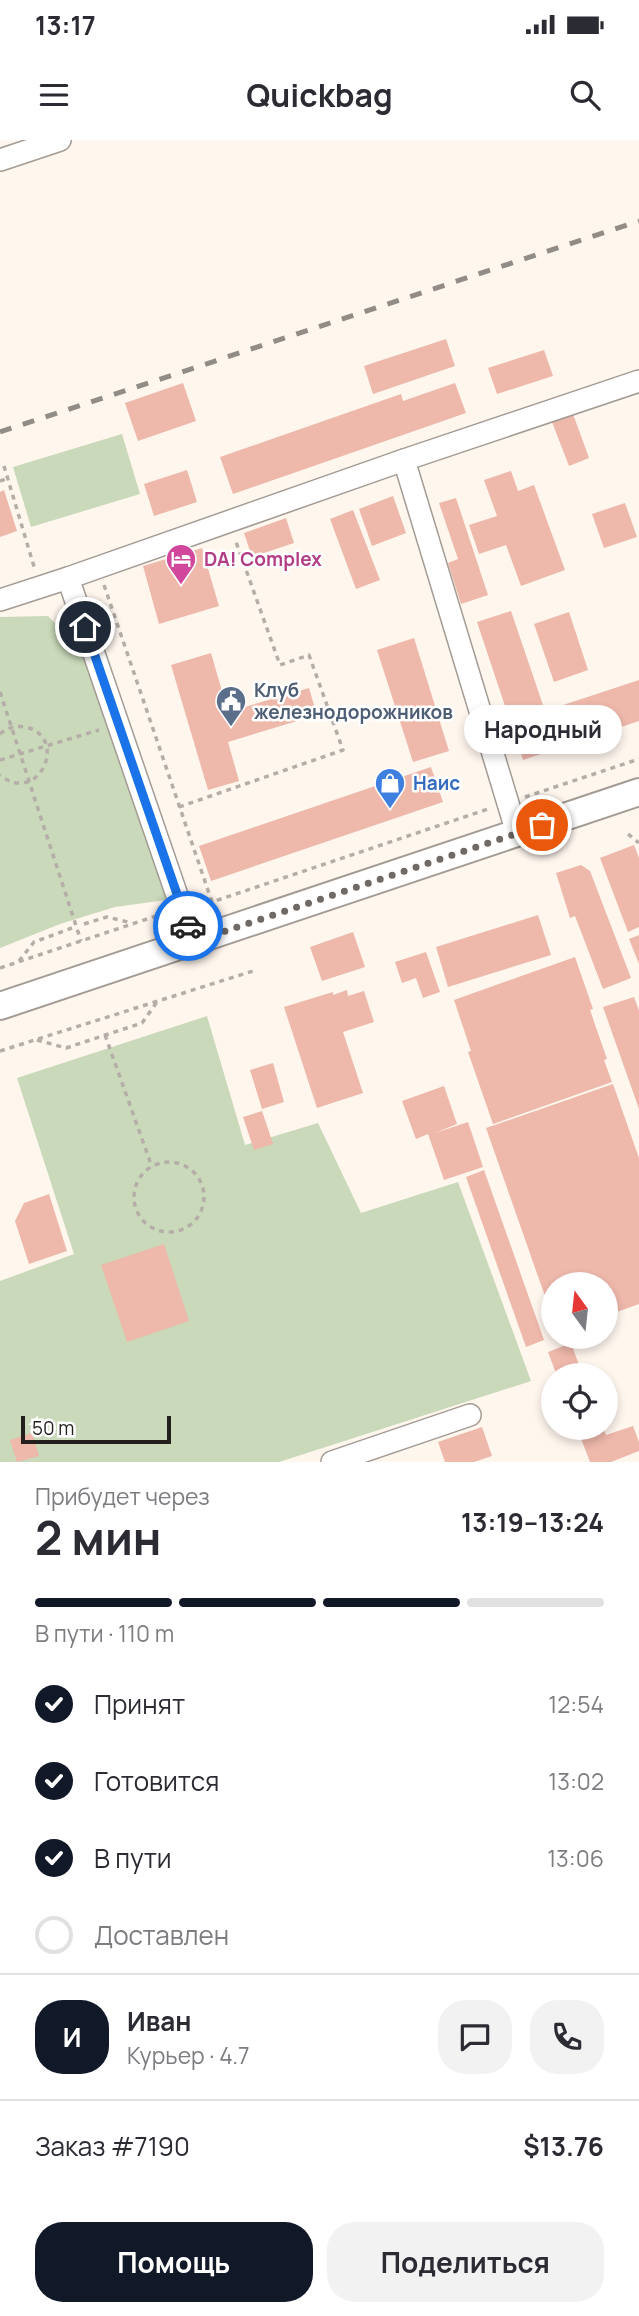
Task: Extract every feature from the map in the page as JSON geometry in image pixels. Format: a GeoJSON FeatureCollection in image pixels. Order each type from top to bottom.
{"type":"FeatureCollection","features":[{"type":"Feature","properties":{"kind":"main road"},"geometry":{"type":"LineString","coordinates":[[0,1006],[639,792]]}},
{"type":"Feature","properties":{"kind":"street"},"geometry":{"type":"LineString","coordinates":[[0,160],[60,140]]}},
{"type":"Feature","properties":{"kind":"street"},"geometry":{"type":"LineString","coordinates":[[0,600],[639,381]]}},
{"type":"Feature","properties":{"kind":"street"},"geometry":{"type":"LineString","coordinates":[[404,460],[517,834]]}},
{"type":"Feature","properties":{"kind":"street"},"geometry":{"type":"LineString","coordinates":[[68,578],[193,942]]}},
{"type":"Feature","properties":{"kind":"street"},"geometry":{"type":"LineString","coordinates":[[332,1462],[470,1415]]}},
{"type":"Feature","properties":{"kind":"path"},"geometry":{"type":"LineString","coordinates":[[4,466],[24,536]]}},
{"type":"Feature","properties":{"kind":"path"},"geometry":{"type":"LineString","coordinates":[[0,481],[9,478]]}},
{"type":"Feature","properties":{"kind":"path"},"geometry":{"type":"LineString","coordinates":[[179,807],[342,750],[309,655],[280,665],[229,521]]}},
{"type":"Feature","properties":{"kind":"path"},"geometry":{"type":"LineString","coordinates":[[0,692],[81,941]]}},
{"type":"Feature","properties":{"kind":"path"},"geometry":{"type":"LineString","coordinates":[[0,760],[118,724]]}},
{"type":"Feature","properties":{"kind":"path"},"geometry":{"type":"LineString","coordinates":[[0,734],[12,728],[29,728],[43,738],[47,760],[40,774],[24,783],[10,781],[0,775]]}},
{"type":"Feature","properties":{"kind":"path"},"geometry":{"type":"LineString","coordinates":[[212,902],[639,759]]}},
{"type":"Feature","properties":{"kind":"path"},"geometry":{"type":"LineString","coordinates":[[628,834],[639,843]]}},
{"type":"Feature","properties":{"kind":"path"},"geometry":{"type":"LineString","coordinates":[[0,968],[162,914]]}},
{"type":"Feature","properties":{"kind":"path"},"geometry":{"type":"LineString","coordinates":[[84,924],[107,917],[134,924]]}},
{"type":"Feature","properties":{"kind":"path"},"geometry":{"type":"LineString","coordinates":[[18,962],[34,942],[72,928]]}},
{"type":"Feature","properties":{"kind":"path"},"geometry":{"type":"LineString","coordinates":[[0,1051],[253,971]]}},
{"type":"Feature","properties":{"kind":"path"},"geometry":{"type":"LineString","coordinates":[[35,1040],[66,1048],[142,1023],[158,1000]]}},
{"type":"Feature","properties":{"kind":"path"},"geometry":{"type":"LineString","coordinates":[[105,1035],[152,1167]]}},
{"type":"Feature","properties":{"kind":"path"},"geometry":{"type":"LineString","coordinates":[[164,1162],[177,1162],[189,1167],[204,1187],[202,1213],[194,1223],[183,1230],[160,1232],[149,1227],[135,1208],[136,1184],[142,1174],[152,1167],[164,1162]]}},
{"type":"Feature","properties":{"kind":"green space"},"geometry":{"type":"Polygon","coordinates":[[[122,434],[140,494],[31,527],[13,467],[122,434]]]}},
{"type":"Feature","properties":{"kind":"green space"},"geometry":{"type":"Polygon","coordinates":[[[48,616],[86,655],[156,861],[166,900],[115,907],[60,924],[0,948],[0,617],[48,616]]]}},
{"type":"Feature","properties":{"kind":"green space"},"geometry":{"type":"Polygon","coordinates":[[[207,1016],[245,1145],[318,1123],[361,1213],[458,1182],[531,1381],[279,1462],[0,1462],[0,1281],[74,1254],[17,1078],[207,1016]]]}},
{"type":"Feature","properties":{"kind":"building"},"geometry":{"type":"Polygon","coordinates":[[[446,339],[455,366],[373,394],[364,366],[446,339]]]}},
{"type":"Feature","properties":{"kind":"building"},"geometry":{"type":"Polygon","coordinates":[[[544,350],[553,376],[497,394],[488,368],[544,350]]]}},
{"type":"Feature","properties":{"kind":"building"},"geometry":{"type":"Polygon","coordinates":[[[183,383],[196,421],[138,441],[125,403],[183,383]]]}},
{"type":"Feature","properties":{"kind":"building"},"geometry":{"type":"Polygon","coordinates":[[[455,383],[466,413],[233,494],[220,457],[401,394],[403,401],[455,383]]]}},
{"type":"Feature","properties":{"kind":"building"},"geometry":{"type":"Polygon","coordinates":[[[573,414],[589,458],[569,466],[552,422],[573,414]]]}},
{"type":"Feature","properties":{"kind":"building"},"geometry":{"type":"Polygon","coordinates":[[[187,470],[197,502],[154,516],[144,484],[187,470]]]}},
{"type":"Feature","properties":{"kind":"building"},"geometry":{"type":"Polygon","coordinates":[[[511,471],[518,491],[534,485],[565,570],[521,586],[506,545],[479,554],[469,525],[497,516],[484,480],[511,471]]]}},
{"type":"Feature","properties":{"kind":"building"},"geometry":{"type":"Polygon","coordinates":[[[4,490],[17,531],[0,537],[0,492],[4,490]]]}},
{"type":"Feature","properties":{"kind":"building"},"geometry":{"type":"Polygon","coordinates":[[[393,496],[406,533],[372,546],[359,509],[393,496]]]}},
{"type":"Feature","properties":{"kind":"building"},"geometry":{"type":"Polygon","coordinates":[[[456,498],[488,595],[461,604],[448,563],[458,559],[439,503],[456,498]]]}},
{"type":"Feature","properties":{"kind":"building"},"geometry":{"type":"Polygon","coordinates":[[[625,503],[637,537],[604,548],[592,514],[625,503]]]}},
{"type":"Feature","properties":{"kind":"building"},"geometry":{"type":"Polygon","coordinates":[[[353,510],[380,580],[356,589],[330,519],[353,510]]]}},
{"type":"Feature","properties":{"kind":"building"},"geometry":{"type":"Polygon","coordinates":[[[286,518],[294,543],[252,557],[244,533],[286,518]]]}},
{"type":"Feature","properties":{"kind":"building","name":"DA! Complex"},"geometry":{"type":"Polygon","coordinates":[[[202,548],[219,606],[159,624],[143,566],[202,548]]]}},
{"type":"Feature","properties":{"kind":"building"},"geometry":{"type":"Polygon","coordinates":[[[511,611],[545,711],[639,680],[639,721],[523,760],[477,622],[511,611]]]}},
{"type":"Feature","properties":{"kind":"building"},"geometry":{"type":"Polygon","coordinates":[[[569,612],[588,670],[554,682],[534,624],[569,612]]]}},
{"type":"Feature","properties":{"kind":"building"},"geometry":{"type":"Polygon","coordinates":[[[414,638],[449,751],[413,762],[377,650],[414,638]]]}},
{"type":"Feature","properties":{"kind":"building","name":"Клуб железнодорожников"},"geometry":{"type":"Polygon","coordinates":[[[211,653],[228,712],[309,688],[317,715],[228,742],[239,781],[208,790],[171,665],[211,653]]]}},
{"type":"Feature","properties":{"kind":"building"},"geometry":{"type":"Polygon","coordinates":[[[431,767],[443,802],[211,881],[199,846],[431,767]]]}},
{"type":"Feature","properties":{"kind":"building"},"geometry":{"type":"Polygon","coordinates":[[[634,845],[639,858],[639,927],[628,932],[600,858],[634,845]]]}},
{"type":"Feature","properties":{"kind":"building"},"geometry":{"type":"Polygon","coordinates":[[[581,865],[590,871],[631,978],[603,989],[575,916],[570,918],[556,873],[581,865]]]}},
{"type":"Feature","properties":{"kind":"building"},"geometry":{"type":"Polygon","coordinates":[[[538,915],[551,955],[448,987],[436,947],[538,915]]]}},
{"type":"Feature","properties":{"kind":"building"},"geometry":{"type":"Polygon","coordinates":[[[353,932],[365,967],[322,981],[310,947],[353,932]]]}},
{"type":"Feature","properties":{"kind":"building"},"geometry":{"type":"Polygon","coordinates":[[[639,935],[639,964],[629,939],[639,935]]]}},
{"type":"Feature","properties":{"kind":"building"},"geometry":{"type":"Polygon","coordinates":[[[426,952],[440,992],[423,998],[416,978],[402,983],[395,962],[426,952]]]}},
{"type":"Feature","properties":{"kind":"building"},"geometry":{"type":"Polygon","coordinates":[[[575,957],[593,1009],[590,1010],[612,1082],[493,1124],[468,1052],[471,1051],[454,1000],[575,957]]]}},
{"type":"Feature","properties":{"kind":"building"},"geometry":{"type":"Polygon","coordinates":[[[347,990],[348,996],[364,991],[374,1022],[343,1032],[363,1093],[317,1108],[284,1007],[347,990]]]}},
{"type":"Feature","properties":{"kind":"building"},"geometry":{"type":"Polygon","coordinates":[[[634,997],[639,1011],[639,1109],[603,1007],[634,997]]]}},
{"type":"Feature","properties":{"kind":"building"},"geometry":{"type":"Polygon","coordinates":[[[273,1063],[284,1102],[262,1109],[250,1070],[273,1063]]]}},
{"type":"Feature","properties":{"kind":"building"},"geometry":{"type":"Polygon","coordinates":[[[613,1084],[639,1158],[639,1304],[618,1312],[618,1272],[541,1272],[541,1285],[486,1128],[613,1084]]]}},
{"type":"Feature","properties":{"kind":"building"},"geometry":{"type":"Polygon","coordinates":[[[444,1086],[457,1124],[435,1133],[468,1122],[483,1167],[444,1180],[428,1134],[416,1139],[402,1101],[444,1086]]]}},
{"type":"Feature","properties":{"kind":"building"},"geometry":{"type":"Polygon","coordinates":[[[262,1111],[273,1144],[254,1150],[243,1117],[262,1111]]]}},
{"type":"Feature","properties":{"kind":"building"},"geometry":{"type":"Polygon","coordinates":[[[484,1170],[541,1332],[541,1341],[526,1347],[466,1177],[484,1170]]]}},
{"type":"Feature","properties":{"kind":"building"},"geometry":{"type":"Polygon","coordinates":[[[49,1194],[67,1251],[29,1264],[15,1221],[24,1203],[49,1194]]]}},
{"type":"Feature","properties":{"kind":"building"},"geometry":{"type":"Polygon","coordinates":[[[164,1244],[189,1321],[127,1342],[101,1265],[164,1244]]]}},
{"type":"Feature","properties":{"kind":"building"},"geometry":{"type":"Polygon","coordinates":[[[573,1349],[578,1363],[552,1363],[548,1352],[573,1349]]]}},
{"type":"Feature","properties":{"kind":"building"},"geometry":{"type":"Polygon","coordinates":[[[633,1426],[639,1442],[639,1451],[611,1462],[590,1462],[582,1440],[618,1440],[618,1431],[633,1426]]]}},
{"type":"Feature","properties":{"kind":"building"},"geometry":{"type":"Polygon","coordinates":[[[482,1427],[492,1456],[474,1462],[445,1462],[438,1442],[482,1427]]]}},
{"type":"Feature","properties":{"kind":"building"},"geometry":{"type":"Polygon","coordinates":[[[32,1433],[39,1456],[17,1462],[10,1440],[32,1433]]]}},
{"type":"Feature","properties":{"kind":"railway"},"geometry":{"type":"LineString","coordinates":[[0,432],[639,221]]}},
{"type":"Feature","properties":{"kind":"way so far"},"geometry":{"type":"LineString","coordinates":[[188,926],[193,942],[542,825]]}},
{"type":"Feature","properties":{"kind":"place","name":"DA! Complex"},"geometry":{"type":"Point","coordinates":[181,586]}},
{"type":"Feature","properties":{"kind":"place","name":"Клуб железнодорожников"},"geometry":{"type":"Point","coordinates":[231,728]}},
{"type":"Feature","properties":{"kind":"place","name":"Наис"},"geometry":{"type":"Point","coordinates":[390,810]}},
{"type":"Feature","properties":{"kind":"place","name":"Народный"},"geometry":{"type":"Point","coordinates":[542,825]}},
{"type":"Feature","properties":{"kind":"route"},"geometry":{"type":"LineString","coordinates":[[85,627],[188,926]]}}]}
